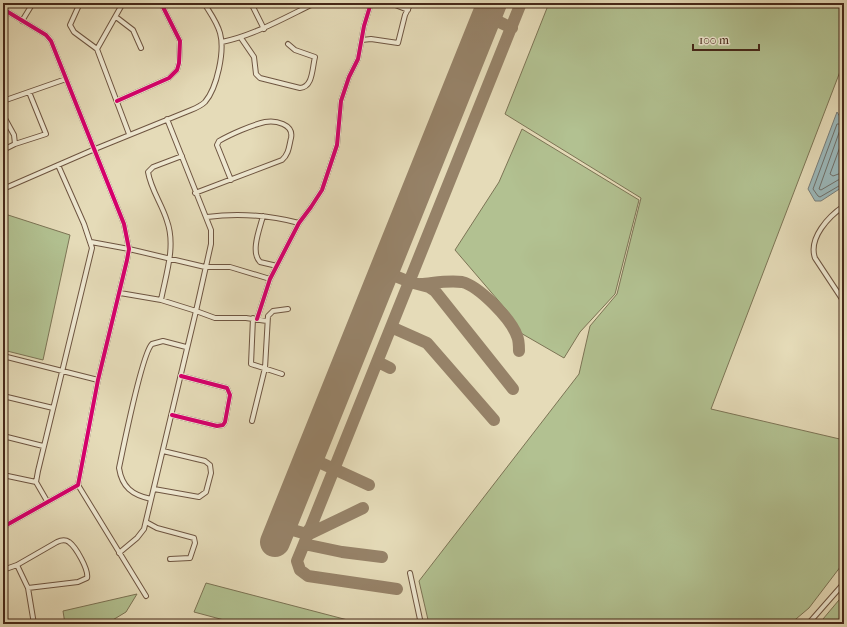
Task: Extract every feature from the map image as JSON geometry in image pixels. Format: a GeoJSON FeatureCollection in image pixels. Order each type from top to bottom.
{"type":"FeatureCollection","features":[{"type":"Feature","properties":{"kind":"street"},"geometry":{"type":"LineString","coordinates":[[22,21],[33,3]]}},
{"type":"Feature","properties":{"kind":"street"},"geometry":{"type":"LineString","coordinates":[[80,3],[70,25],[74,32],[97,49],[129,134]]}},
{"type":"Feature","properties":{"kind":"street"},"geometry":{"type":"LineString","coordinates":[[97,49],[123,3]]}},
{"type":"Feature","properties":{"kind":"street"},"geometry":{"type":"LineString","coordinates":[[117,101],[169,78],[177,70],[179,63],[180,41],[161,3]]}},
{"type":"Feature","properties":{"kind":"street"},"geometry":{"type":"LineString","coordinates":[[3,189],[129,134],[200,106],[205,102],[211,91],[221,60],[222,42],[215,20],[204,3]]}},
{"type":"Feature","properties":{"kind":"street"},"geometry":{"type":"LineString","coordinates":[[250,3],[264,29]]}},
{"type":"Feature","properties":{"kind":"street"},"geometry":{"type":"LineString","coordinates":[[222,42],[241,38],[264,29],[314,3]]}},
{"type":"Feature","properties":{"kind":"street"},"geometry":{"type":"LineString","coordinates":[[282,374],[254,366],[250,362],[255,318],[270,279],[299,223],[320,193],[330,166],[337,145],[341,100],[349,77],[358,59],[371,3]]}},
{"type":"Feature","properties":{"kind":"street"},"geometry":{"type":"LineString","coordinates":[[390,3],[408,10]]}},
{"type":"Feature","properties":{"kind":"street"},"geometry":{"type":"LineString","coordinates":[[362,40],[371,38],[398,43],[408,10],[412,3]]}},
{"type":"Feature","properties":{"kind":"street"},"geometry":{"type":"LineString","coordinates":[[3,9],[46,36],[51,41],[124,224],[129,249],[120,293],[98,380],[78,485],[146,596]]}},
{"type":"Feature","properties":{"kind":"street"},"geometry":{"type":"LineString","coordinates":[[116,17],[133,30],[140,48]]}},
{"type":"Feature","properties":{"kind":"street"},"geometry":{"type":"LineString","coordinates":[[241,38],[254,57],[256,74],[260,78],[300,88],[306,87],[309,84],[315,57],[295,50],[288,44]]}},
{"type":"Feature","properties":{"kind":"street"},"geometry":{"type":"LineString","coordinates":[[3,101],[66,79]]}},
{"type":"Feature","properties":{"kind":"street"},"geometry":{"type":"LineString","coordinates":[[3,150],[15,144],[46,134],[29,92]]}},
{"type":"Feature","properties":{"kind":"street"},"geometry":{"type":"LineString","coordinates":[[3,115],[14,135],[15,144]]}},
{"type":"Feature","properties":{"kind":"street"},"geometry":{"type":"LineString","coordinates":[[120,553],[141,534],[146,522],[172,415],[186,347],[196,311],[212,236],[207,217],[195,193],[167,119]]}},
{"type":"Feature","properties":{"kind":"street"},"geometry":{"type":"LineString","coordinates":[[195,193],[231,180],[284,158],[288,153],[292,134],[290,128],[285,125],[264,122],[219,141],[217,145],[231,180]]}},
{"type":"Feature","properties":{"kind":"street"},"geometry":{"type":"LineString","coordinates":[[161,300],[171,240],[169,227],[156,197],[148,172],[153,167],[182,156]]}},
{"type":"Feature","properties":{"kind":"street"},"geometry":{"type":"LineString","coordinates":[[47,501],[36,482],[43,446],[91,253],[91,242],[58,165]]}},
{"type":"Feature","properties":{"kind":"street"},"geometry":{"type":"LineString","coordinates":[[844,206],[835,212],[823,225],[813,252],[814,258],[844,302]]}},
{"type":"Feature","properties":{"kind":"street"},"geometry":{"type":"LineString","coordinates":[[207,217],[229,214],[263,216],[299,223]]}},
{"type":"Feature","properties":{"kind":"street"},"geometry":{"type":"LineString","coordinates":[[263,216],[258,234],[256,257],[260,262],[277,266]]}},
{"type":"Feature","properties":{"kind":"street"},"geometry":{"type":"LineString","coordinates":[[91,242],[129,249],[205,267],[230,267],[270,279]]}},
{"type":"Feature","properties":{"kind":"street"},"geometry":{"type":"LineString","coordinates":[[120,293],[161,300],[216,318],[255,318],[267,321]]}},
{"type":"Feature","properties":{"kind":"street"},"geometry":{"type":"LineString","coordinates":[[252,422],[265,368],[268,316],[273,311],[288,310]]}},
{"type":"Feature","properties":{"kind":"street"},"geometry":{"type":"LineString","coordinates":[[151,500],[140,497],[129,491],[122,480],[119,468],[140,375],[146,354],[152,344],[163,341],[186,347]]}},
{"type":"Feature","properties":{"kind":"street"},"geometry":{"type":"LineString","coordinates":[[3,356],[61,372],[98,380]]}},
{"type":"Feature","properties":{"kind":"street"},"geometry":{"type":"LineString","coordinates":[[172,415],[216,426],[223,425],[225,422],[230,395],[227,388],[180,376]]}},
{"type":"Feature","properties":{"kind":"street"},"geometry":{"type":"LineString","coordinates":[[3,396],[53,408]]}},
{"type":"Feature","properties":{"kind":"street"},"geometry":{"type":"LineString","coordinates":[[3,436],[43,446]]}},
{"type":"Feature","properties":{"kind":"street"},"geometry":{"type":"LineString","coordinates":[[154,489],[198,497],[206,492],[211,473],[210,465],[205,461],[163,451]]}},
{"type":"Feature","properties":{"kind":"street"},"geometry":{"type":"LineString","coordinates":[[3,475],[36,482]]}},
{"type":"Feature","properties":{"kind":"street"},"geometry":{"type":"LineString","coordinates":[[3,527],[78,485]]}},
{"type":"Feature","properties":{"kind":"street"},"geometry":{"type":"LineString","coordinates":[[146,522],[157,528],[194,538],[195,542],[190,558],[170,559]]}},
{"type":"Feature","properties":{"kind":"street"},"geometry":{"type":"LineString","coordinates":[[3,570],[17,565],[57,542],[64,540],[70,543],[87,571],[86,578],[78,582],[28,588]]}},
{"type":"Feature","properties":{"kind":"street"},"geometry":{"type":"LineString","coordinates":[[17,565],[28,588],[34,624]]}},
{"type":"Feature","properties":{"kind":"street"},"geometry":{"type":"LineString","coordinates":[[410,573],[421,624]]}},
{"type":"Feature","properties":{"kind":"street"},"geometry":{"type":"LineString","coordinates":[[808,624],[844,583]]}},
{"type":"Feature","properties":{"kind":"green space"},"geometry":{"type":"Polygon","coordinates":[[[549,3],[844,3],[844,69],[841,69],[711,409],[844,440],[844,562],[809,608],[790,624],[429,624],[419,581],[579,374],[590,326],[617,294],[641,198],[505,114],[549,3]]]}},
{"type":"Feature","properties":{"kind":"green space"},"geometry":{"type":"Polygon","coordinates":[[[522,129],[639,200],[615,294],[580,332],[564,358],[519,332],[509,313],[455,250],[499,182],[522,129]]]}},
{"type":"Feature","properties":{"kind":"green space"},"geometry":{"type":"Polygon","coordinates":[[[5,214],[70,235],[43,360],[3,350],[3,215],[5,214]]]}},
{"type":"Feature","properties":{"kind":"green space"},"geometry":{"type":"Polygon","coordinates":[[[206,583],[363,624],[239,624],[194,612],[206,583]]]}},
{"type":"Feature","properties":{"kind":"green space"},"geometry":{"type":"Polygon","coordinates":[[[137,594],[126,612],[106,624],[65,624],[63,611],[137,594]]]}},
{"type":"Feature","properties":{"kind":"green space"},"geometry":{"type":"Polygon","coordinates":[[[844,594],[844,624],[825,624],[823,619],[844,594]]]}},
{"type":"Feature","properties":{"kind":"water"},"geometry":{"type":"Polygon","coordinates":[[[837,112],[844,123],[844,186],[821,201],[815,201],[808,189],[837,112]]]}},
{"type":"Feature","properties":{"kind":"taxiway"},"geometry":{"type":"LineString","coordinates":[[382,557],[342,552],[304,544],[521,3]]}},
{"type":"Feature","properties":{"kind":"taxiway"},"geometry":{"type":"LineString","coordinates":[[487,16],[512,28]]}},
{"type":"Feature","properties":{"kind":"taxiway"},"geometry":{"type":"LineString","coordinates":[[385,272],[410,282],[429,287],[435,291],[513,389]]}},
{"type":"Feature","properties":{"kind":"taxiway"},"geometry":{"type":"LineString","coordinates":[[421,284],[457,281],[469,285],[477,290],[494,304],[514,329],[518,338],[519,351]]}},
{"type":"Feature","properties":{"kind":"taxiway"},"geometry":{"type":"LineString","coordinates":[[391,327],[427,343],[494,420]]}},
{"type":"Feature","properties":{"kind":"taxiway"},"geometry":{"type":"LineString","coordinates":[[378,362],[390,368]]}},
{"type":"Feature","properties":{"kind":"taxiway"},"geometry":{"type":"LineString","coordinates":[[310,455],[310,458],[369,485]]}},
{"type":"Feature","properties":{"kind":"taxiway"},"geometry":{"type":"LineString","coordinates":[[309,534],[363,508]]}},
{"type":"Feature","properties":{"kind":"taxiway"},"geometry":{"type":"LineString","coordinates":[[283,522],[286,528],[303,533],[308,531],[312,526]]}},
{"type":"Feature","properties":{"kind":"taxiway"},"geometry":{"type":"LineString","coordinates":[[304,544],[297,561],[300,570],[308,576],[397,589]]}},
{"type":"Feature","properties":{"kind":"runway"},"geometry":{"type":"LineString","coordinates":[[275,542],[492,3]]}},
{"type":"Feature","properties":{"kind":"cycle path"},"geometry":{"type":"LineString","coordinates":[[117,101],[169,78],[177,70],[179,63],[180,41],[161,3]]}},
{"type":"Feature","properties":{"kind":"cycle path"},"geometry":{"type":"LineString","coordinates":[[257,319],[270,279],[299,223],[322,190],[337,145],[341,101],[349,77],[358,59],[364,26],[371,3]]}},
{"type":"Feature","properties":{"kind":"cycle path"},"geometry":{"type":"LineString","coordinates":[[3,9],[46,35],[51,41],[124,224],[129,249],[98,380],[78,485],[3,527]]}},
{"type":"Feature","properties":{"kind":"cycle path"},"geometry":{"type":"LineString","coordinates":[[172,415],[217,426],[223,425],[225,422],[230,395],[227,388],[181,376]]}}]}
